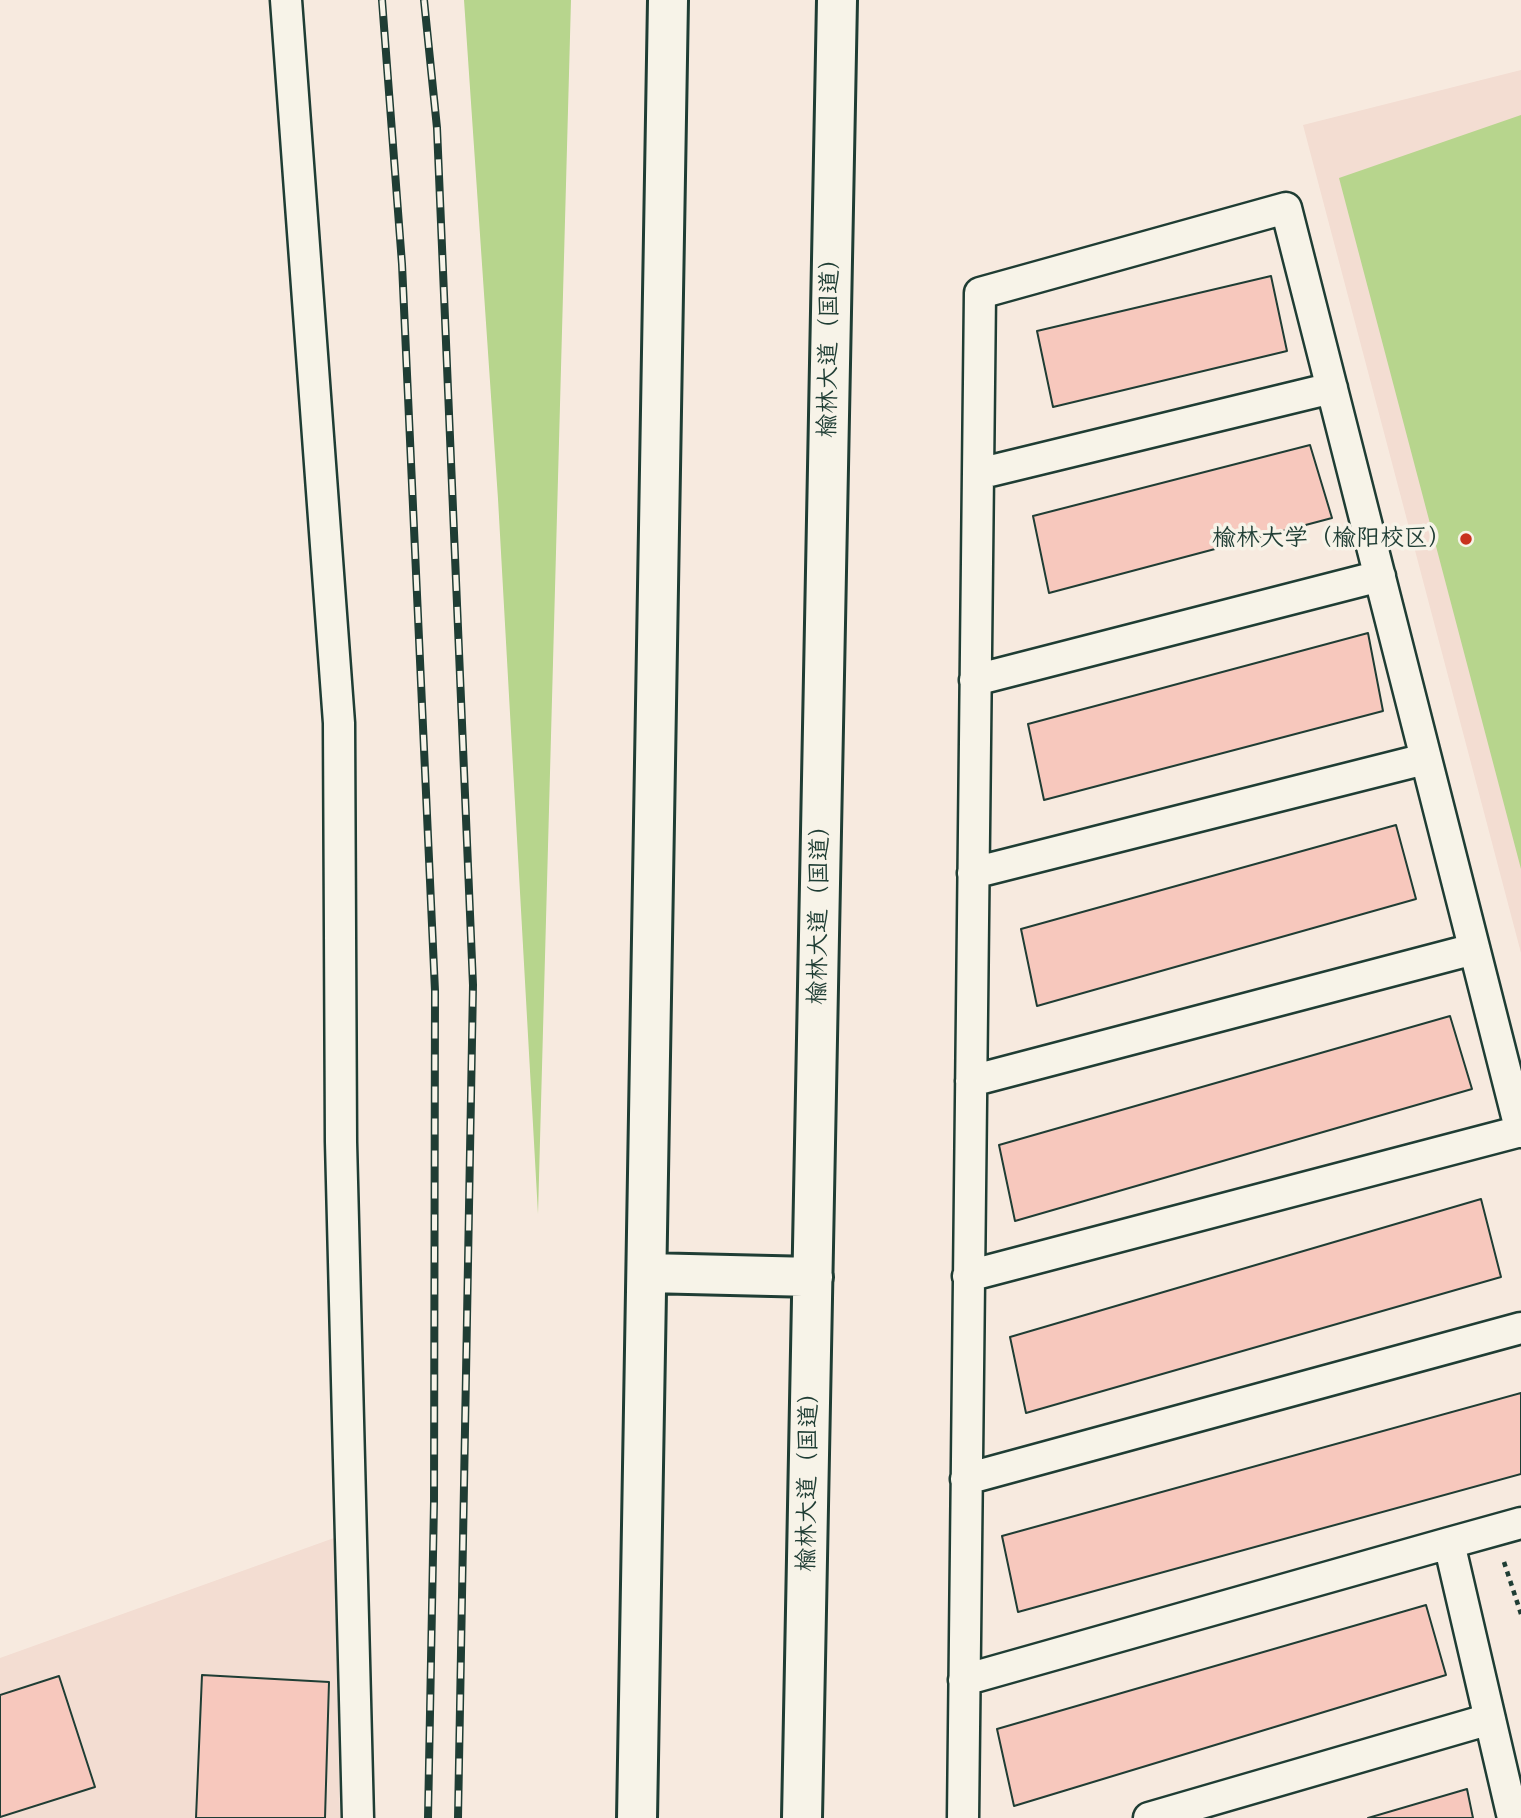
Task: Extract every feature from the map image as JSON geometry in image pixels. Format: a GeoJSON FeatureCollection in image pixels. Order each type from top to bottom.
{"type":"FeatureCollection","features":[{"type":"Feature","properties":{"kind":"highway"},"geometry":{"type":"LineString","coordinates":[[637,1818],[668,0]]}},
{"type":"Feature","properties":{"kind":"highway","name":"榆林大道（国道）"},"geometry":{"type":"LineString","coordinates":[[802,1818],[837,0]]}},
{"type":"Feature","properties":{"kind":"highway"},"geometry":{"type":"LineString","coordinates":[[647,1273],[813,1277]]}},
{"type":"Feature","properties":{"kind":"street"},"geometry":{"type":"LineString","coordinates":[[286,0],[339,723],[341,1142],[358,1818]]}},
{"type":"Feature","properties":{"kind":"street"},"geometry":{"type":"LineString","coordinates":[[963,1818],[968,1276],[980,293],[1286,208],[1521,1131],[968,1276]]}},
{"type":"Feature","properties":{"kind":"street"},"geometry":{"type":"LineString","coordinates":[[978,474],[1332,388]]}},
{"type":"Feature","properties":{"kind":"street"},"geometry":{"type":"LineString","coordinates":[[975,680],[1380,576]]}},
{"type":"Feature","properties":{"kind":"street"},"geometry":{"type":"LineString","coordinates":[[973,873],[1425,758]]}},
{"type":"Feature","properties":{"kind":"street"},"geometry":{"type":"LineString","coordinates":[[971,1080],[1474,949]]}},
{"type":"Feature","properties":{"kind":"street"},"geometry":{"type":"LineString","coordinates":[[966,1479],[1521,1328]]}},
{"type":"Feature","properties":{"kind":"street"},"geometry":{"type":"LineString","coordinates":[[964,1680],[1508,1527]]}},
{"type":"Feature","properties":{"kind":"street"},"geometry":{"type":"LineString","coordinates":[[1449,1543],[1513,1818]]}},
{"type":"Feature","properties":{"kind":"street"},"geometry":{"type":"LineString","coordinates":[[1149,1818],[1490,1719]]}},
{"type":"Feature","properties":{"kind":"path"},"geometry":{"type":"LineString","coordinates":[[1508,1527],[1521,1614]]}},
{"type":"Feature","properties":{"kind":"shaded area","name":"榆林大学（榆阳校区）"},"geometry":{"type":"Polygon","coordinates":[[[1521,70],[1521,953],[1303,125],[1521,70]]]}},
{"type":"Feature","properties":{"kind":"shaded area"},"geometry":{"type":"Polygon","coordinates":[[[334,1538],[340,1818],[0,1818],[0,1658],[334,1538]]]}},
{"type":"Feature","properties":{"kind":"green space"},"geometry":{"type":"Polygon","coordinates":[[[464,0],[571,0],[538,1214],[498,499],[464,0]]]}},
{"type":"Feature","properties":{"kind":"green space","name":"榆林大学（榆阳校区）"},"geometry":{"type":"Polygon","coordinates":[[[1521,115],[1521,869],[1339,178],[1521,115]]]}},
{"type":"Feature","properties":{"kind":"building"},"geometry":{"type":"Polygon","coordinates":[[[1271,276],[1287,351],[1053,407],[1037,331],[1271,276]]]}},
{"type":"Feature","properties":{"kind":"building"},"geometry":{"type":"Polygon","coordinates":[[[1310,445],[1332,518],[1049,593],[1033,516],[1310,445]]]}},
{"type":"Feature","properties":{"kind":"building"},"geometry":{"type":"Polygon","coordinates":[[[1368,633],[1383,711],[1044,800],[1028,724],[1368,633]]]}},
{"type":"Feature","properties":{"kind":"building"},"geometry":{"type":"Polygon","coordinates":[[[1396,825],[1416,899],[1037,1006],[1021,929],[1396,825]]]}},
{"type":"Feature","properties":{"kind":"building"},"geometry":{"type":"Polygon","coordinates":[[[1450,1016],[1472,1089],[1015,1221],[999,1145],[1450,1016]]]}},
{"type":"Feature","properties":{"kind":"building"},"geometry":{"type":"Polygon","coordinates":[[[1481,1199],[1501,1277],[1026,1413],[1010,1337],[1481,1199]]]}},
{"type":"Feature","properties":{"kind":"building"},"geometry":{"type":"Polygon","coordinates":[[[1521,1393],[1521,1474],[1018,1612],[1002,1536],[1521,1393]]]}},
{"type":"Feature","properties":{"kind":"building"},"geometry":{"type":"Polygon","coordinates":[[[1426,1605],[1446,1675],[1014,1806],[997,1729],[1426,1605]]]}},
{"type":"Feature","properties":{"kind":"building"},"geometry":{"type":"Polygon","coordinates":[[[202,1675],[329,1682],[325,1818],[196,1818],[202,1675]]]}},
{"type":"Feature","properties":{"kind":"building"},"geometry":{"type":"Polygon","coordinates":[[[59,1676],[95,1787],[0,1817],[0,1695],[59,1676]]]}},
{"type":"Feature","properties":{"kind":"building"},"geometry":{"type":"Polygon","coordinates":[[[1467,1789],[1473,1818],[1368,1818],[1467,1789]]]}},
{"type":"Feature","properties":{"kind":"railway"},"geometry":{"type":"LineString","coordinates":[[382,0],[402,264],[435,991],[434,1502],[428,1818]]}},
{"type":"Feature","properties":{"kind":"railway"},"geometry":{"type":"LineString","coordinates":[[424,0],[437,128],[473,985],[458,1818]]}},
{"type":"Feature","properties":{"kind":"place","name":"榆林大学（榆阳校区）"},"geometry":{"type":"Point","coordinates":[1466,539]}}]}
